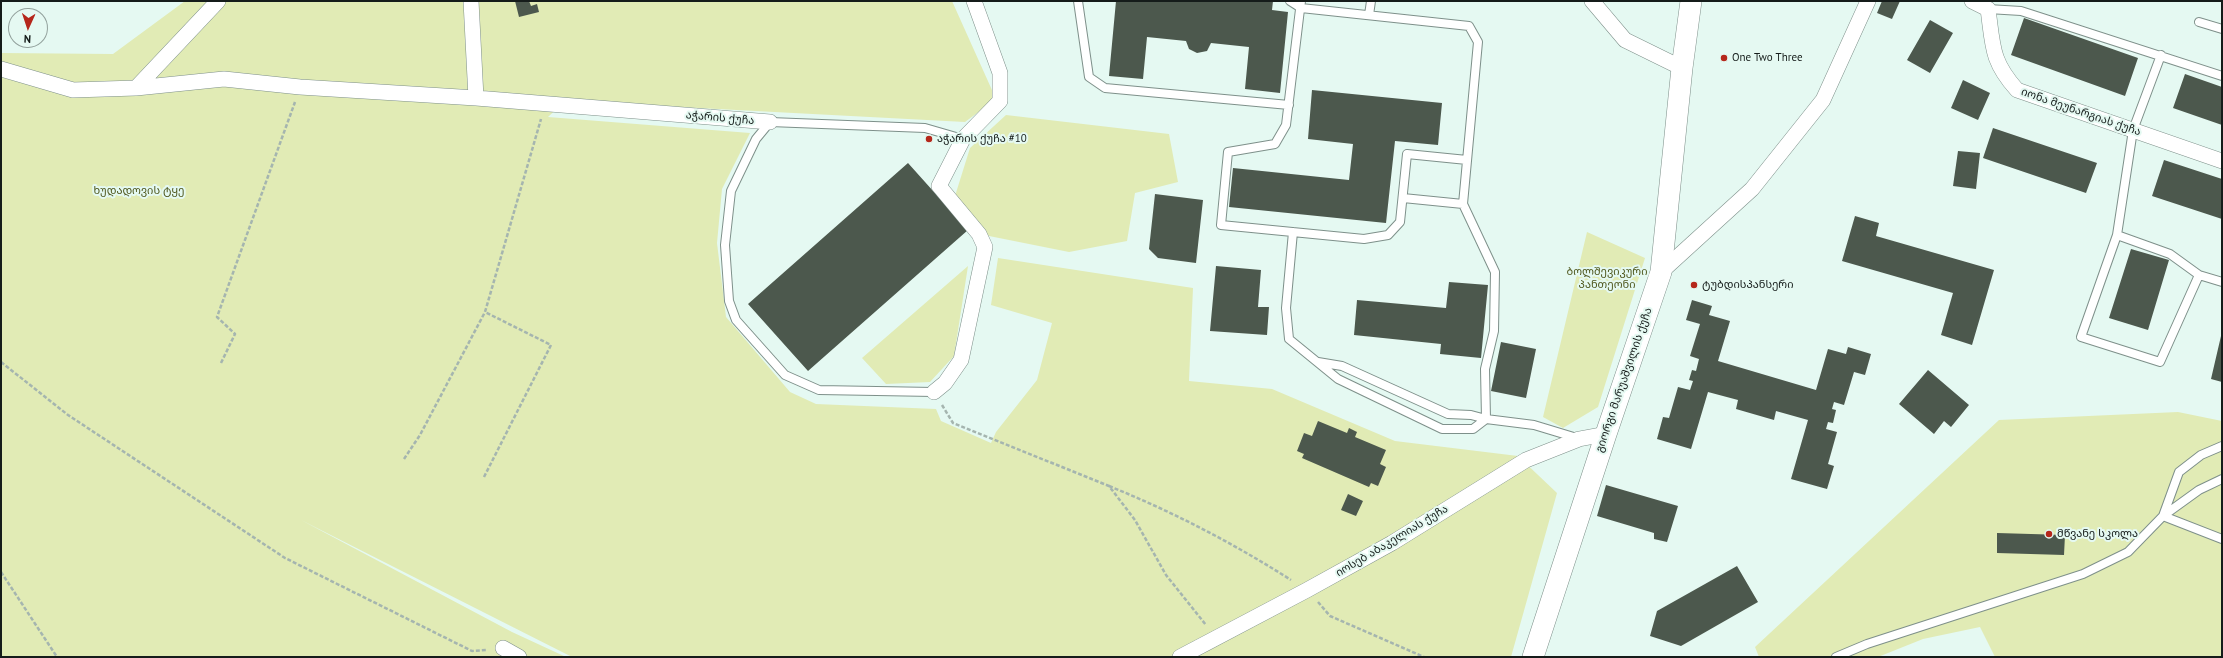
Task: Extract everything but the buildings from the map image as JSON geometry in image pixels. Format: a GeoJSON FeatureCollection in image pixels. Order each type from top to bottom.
{"type":"FeatureCollection","features":[{"type":"Feature","properties":{"kind":"street"},"geometry":{"type":"LineString","coordinates":[[136,88],[218,1]]}},
{"type":"Feature","properties":{"kind":"street"},"geometry":{"type":"LineString","coordinates":[[471,1],[476,98]]}},
{"type":"Feature","properties":{"kind":"street"},"geometry":{"type":"LineString","coordinates":[[934,392],[945,383],[961,360],[985,247],[979,234],[939,186],[963,139],[1000,101],[1000,73],[974,1]]}},
{"type":"Feature","properties":{"kind":"street"},"geometry":{"type":"LineString","coordinates":[[1592,1],[1625,40],[1682,68]]}},
{"type":"Feature","properties":{"kind":"street","name":"გიორგი მარუაშვილის ქუჩა"},"geometry":{"type":"LineString","coordinates":[[1533,657],[1661,272],[1682,68],[1691,1]]}},
{"type":"Feature","properties":{"kind":"street"},"geometry":{"type":"LineString","coordinates":[[1661,272],[1752,189],[1823,100],[1868,1]]}},
{"type":"Feature","properties":{"kind":"street"},"geometry":{"type":"LineString","coordinates":[[1972,1],[1988,9]]}},
{"type":"Feature","properties":{"kind":"street","name":"იონა მეუნარგიას ქუჩა"},"geometry":{"type":"LineString","coordinates":[[1988,9],[1995,59],[2004,75],[2017,90],[2222,161]]}},
{"type":"Feature","properties":{"kind":"street","name":"აჭარის ქუჩა"},"geometry":{"type":"LineString","coordinates":[[1,69],[74,90],[136,88],[224,79],[300,87],[476,98],[770,122]]}},
{"type":"Feature","properties":{"kind":"street","name":"იოსებ აბაკელიას ქუჩა"},"geometry":{"type":"LineString","coordinates":[[1180,657],[1308,590],[1392,543],[1526,460],[1579,439],[1606,434]]}},
{"type":"Feature","properties":{"kind":"street"},"geometry":{"type":"LineString","coordinates":[[503,648],[519,657]]}},
{"type":"Feature","properties":{"kind":"lane"},"geometry":{"type":"LineString","coordinates":[[1078,1],[1089,77],[1105,88],[1289,105]]}},
{"type":"Feature","properties":{"kind":"lane"},"geometry":{"type":"LineString","coordinates":[[1290,1],[1369,15],[1469,26],[1478,42],[1463,204],[1495,272],[1494,331],[1485,369],[1486,419]]}},
{"type":"Feature","properties":{"kind":"lane"},"geometry":{"type":"LineString","coordinates":[[1369,15],[1371,1]]}},
{"type":"Feature","properties":{"kind":"lane"},"geometry":{"type":"LineString","coordinates":[[1301,4],[1286,125],[1275,144],[1228,152],[1221,225],[1364,239],[1388,235],[1400,222],[1407,154],[1467,160]]}},
{"type":"Feature","properties":{"kind":"lane"},"geometry":{"type":"LineString","coordinates":[[1988,9],[2021,11],[2161,55],[2222,76]]}},
{"type":"Feature","properties":{"kind":"lane"},"geometry":{"type":"LineString","coordinates":[[2199,22],[2222,28]]}},
{"type":"Feature","properties":{"kind":"lane"},"geometry":{"type":"LineString","coordinates":[[2161,55],[2133,130],[2117,235],[2081,337],[2160,362],[2199,275]]}},
{"type":"Feature","properties":{"kind":"lane","name":"აჭარის ქუჩა"},"geometry":{"type":"LineString","coordinates":[[770,122],[925,128],[963,139]]}},
{"type":"Feature","properties":{"kind":"lane"},"geometry":{"type":"LineString","coordinates":[[770,122],[756,138],[731,191],[725,245],[729,301],[736,320],[786,375],[819,390],[934,392]]}},
{"type":"Feature","properties":{"kind":"lane"},"geometry":{"type":"LineString","coordinates":[[1403,198],[1463,204]]}},
{"type":"Feature","properties":{"kind":"lane"},"geometry":{"type":"LineString","coordinates":[[1293,232],[1286,308],[1289,339],[1338,379],[1442,429],[1473,429],[1486,419]]}},
{"type":"Feature","properties":{"kind":"lane"},"geometry":{"type":"LineString","coordinates":[[2117,235],[2170,254],[2199,275],[2222,282]]}},
{"type":"Feature","properties":{"kind":"lane"},"geometry":{"type":"LineString","coordinates":[[1317,362],[1342,366],[1448,414],[1471,415],[1486,419],[1534,425],[1579,439]]}},
{"type":"Feature","properties":{"kind":"lane"},"geometry":{"type":"LineString","coordinates":[[2163,516],[2179,472],[2201,455],[2222,446]]}},
{"type":"Feature","properties":{"kind":"lane"},"geometry":{"type":"LineString","coordinates":[[1836,657],[1867,644],[2083,574],[2128,552],[2163,516],[2199,490],[2222,479]]}},
{"type":"Feature","properties":{"kind":"lane"},"geometry":{"type":"LineString","coordinates":[[2163,516],[2222,539]]}},
{"type":"Feature","properties":{"kind":"path"},"geometry":{"type":"LineString","coordinates":[[221,363],[235,334],[217,317],[300,87]]}},
{"type":"Feature","properties":{"kind":"path"},"geometry":{"type":"LineString","coordinates":[[404,459],[420,435],[485,312],[546,104]]}},
{"type":"Feature","properties":{"kind":"path"},"geometry":{"type":"LineString","coordinates":[[484,477],[551,345],[485,312]]}},
{"type":"Feature","properties":{"kind":"path"},"geometry":{"type":"LineString","coordinates":[[1,362],[68,416],[285,558],[472,651],[503,648]]}},
{"type":"Feature","properties":{"kind":"path"},"geometry":{"type":"LineString","coordinates":[[934,392],[953,423],[1153,504],[1243,549],[1308,590],[1330,616],[1424,657]]}},
{"type":"Feature","properties":{"kind":"path"},"geometry":{"type":"LineString","coordinates":[[1109,486],[1135,520],[1166,575],[1216,638]]}},
{"type":"Feature","properties":{"kind":"path"},"geometry":{"type":"LineString","coordinates":[[1,572],[57,657]]}},
{"type":"Feature","properties":{"kind":"green space","name":"ხუდადოვის ტყე"},"geometry":{"type":"Polygon","coordinates":[[[185,1],[952,1],[996,99],[965,122],[565,101],[548,117],[750,133],[722,189],[717,243],[726,317],[790,392],[816,404],[936,409],[941,421],[991,443],[996,432],[1037,380],[1052,323],[991,305],[998,258],[1193,288],[1189,381],[1272,389],[1395,441],[1518,456],[1557,493],[1511,657],[572,657],[301,520],[512,632],[566,657],[1,657],[1,53],[113,54],[185,1]]]}},
{"type":"Feature","properties":{"kind":"green space"},"geometry":{"type":"Polygon","coordinates":[[[1006,115],[1169,134],[1178,182],[1135,193],[1127,241],[1069,252],[989,236],[955,196],[970,148],[1006,115]]]}},
{"type":"Feature","properties":{"kind":"green space","name":"ბოლშევიკური პანთეონი"},"geometry":{"type":"Polygon","coordinates":[[[1587,232],[1645,258],[1598,407],[1563,428],[1543,417],[1587,232]]]}},
{"type":"Feature","properties":{"kind":"green space"},"geometry":{"type":"Polygon","coordinates":[[[968,266],[954,356],[930,382],[886,384],[862,358],[968,266]]]}},
{"type":"Feature","properties":{"kind":"green space","name":"მწვანე სკოლა"},"geometry":{"type":"Polygon","coordinates":[[[2178,412],[2222,421],[2222,657],[1995,657],[1980,627],[1923,639],[1878,657],[1759,657],[1755,647],[1999,420],[2178,412]]]}},
{"type":"Feature","properties":{"kind":"place","name":"One Two Three"},"geometry":{"type":"Point","coordinates":[1724,58]}},
{"type":"Feature","properties":{"kind":"place","name":"აჭარის ქუჩა #10"},"geometry":{"type":"Point","coordinates":[929,139]}},
{"type":"Feature","properties":{"kind":"place","name":"ტუბდისპანსერი"},"geometry":{"type":"Point","coordinates":[1694,285]}},
{"type":"Feature","properties":{"kind":"place","name":"მწვანე სკოლა"},"geometry":{"type":"Point","coordinates":[2049,534]}}]}
